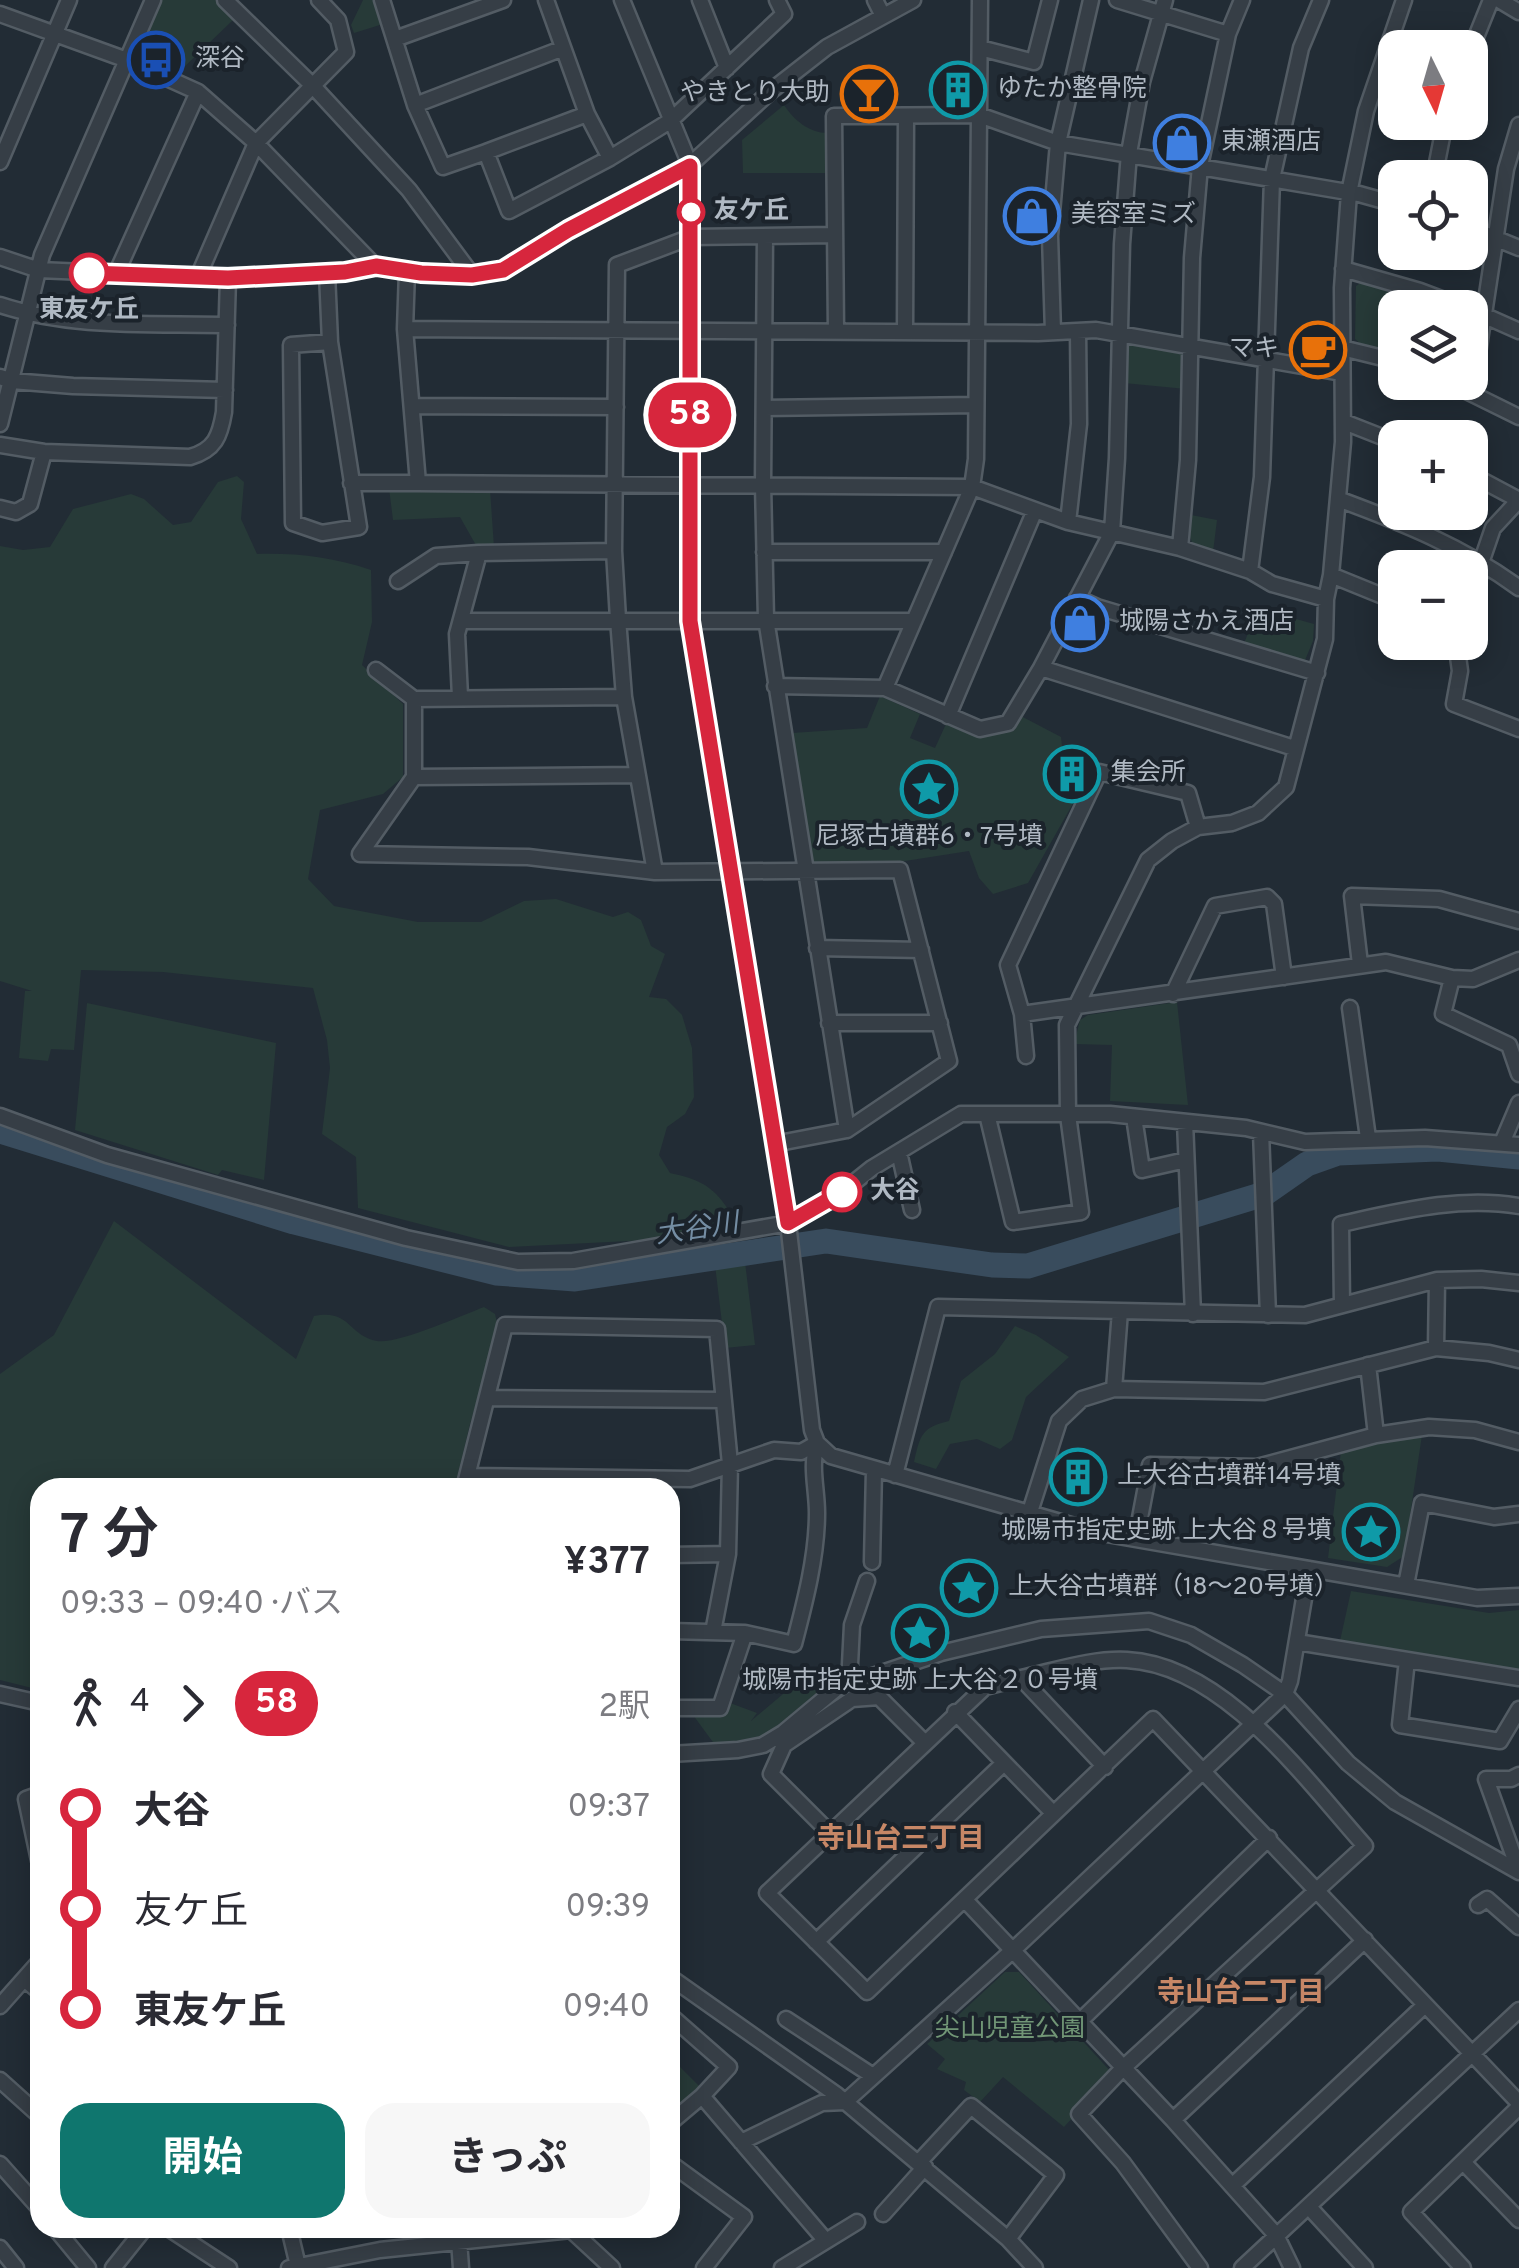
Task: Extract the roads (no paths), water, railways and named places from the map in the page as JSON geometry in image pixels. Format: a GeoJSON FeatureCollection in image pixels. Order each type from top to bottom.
{"type":"FeatureCollection","features":[{"type":"Feature","properties":{"kind":"street"},"geometry":{"type":"LineString","coordinates":[[0,162],[69,0]]}},
{"type":"Feature","properties":{"kind":"street"},"geometry":{"type":"LineString","coordinates":[[0,424],[6,379],[42,255],[153,0]]}},
{"type":"Feature","properties":{"kind":"street"},"geometry":{"type":"LineString","coordinates":[[225,0],[409,190],[472,275]]}},
{"type":"Feature","properties":{"kind":"street"},"geometry":{"type":"LineString","coordinates":[[198,277],[256,143],[346,52],[338,20],[319,0]]}},
{"type":"Feature","properties":{"kind":"street"},"geometry":{"type":"LineString","coordinates":[[382,0],[415,105],[444,167],[587,114]]}},
{"type":"Feature","properties":{"kind":"street"},"geometry":{"type":"LineString","coordinates":[[395,40],[503,0]]}},
{"type":"Feature","properties":{"kind":"street"},"geometry":{"type":"LineString","coordinates":[[546,0],[587,114],[610,158]]}},
{"type":"Feature","properties":{"kind":"street"},"geometry":{"type":"LineString","coordinates":[[622,0],[690,166],[690,621],[788,1230],[812,1430],[817,1443],[831,1456],[874,1470],[1029,1515],[1136,1539],[1477,1598],[1519,1596]]}},
{"type":"Feature","properties":{"kind":"street"},"geometry":{"type":"LineString","coordinates":[[700,0],[727,68]]}},
{"type":"Feature","properties":{"kind":"street"},"geometry":{"type":"LineString","coordinates":[[486,152],[509,211],[610,158],[670,121],[784,14],[777,0]]}},
{"type":"Feature","properties":{"kind":"street"},"geometry":{"type":"LineString","coordinates":[[875,0],[883,16]]}},
{"type":"Feature","properties":{"kind":"street"},"geometry":{"type":"LineString","coordinates":[[0,257],[38,270],[228,278],[328,273],[376,266],[472,275],[503,270],[568,230],[690,166],[772,90],[826,48],[913,0]]}},
{"type":"Feature","properties":{"kind":"street"},"geometry":{"type":"LineString","coordinates":[[885,688],[972,487],[976,459],[980,0]]}},
{"type":"Feature","properties":{"kind":"street"},"geometry":{"type":"LineString","coordinates":[[980,48],[1034,62],[1050,0]]}},
{"type":"Feature","properties":{"kind":"street"},"geometry":{"type":"LineString","coordinates":[[1053,332],[1050,252],[1058,143],[1091,0]]}},
{"type":"Feature","properties":{"kind":"street"},"geometry":{"type":"LineString","coordinates":[[1117,0],[1162,6],[1228,34]]}},
{"type":"Feature","properties":{"kind":"street"},"geometry":{"type":"LineString","coordinates":[[1180,548],[1188,460],[1192,258],[1200,166],[1228,34],[1242,0]]}},
{"type":"Feature","properties":{"kind":"street"},"geometry":{"type":"LineString","coordinates":[[1250,571],[1262,477],[1272,179],[1301,48],[1321,0]]}},
{"type":"Feature","properties":{"kind":"street"},"geometry":{"type":"LineString","coordinates":[[987,1114],[1012,1222],[1081,1212],[1068,1115],[1066,1025],[1148,860],[1198,827],[1258,813],[1286,787],[1325,639],[1326,598],[1332,575],[1344,422],[1343,269],[1349,194],[1366,111],[1404,0]]}},
{"type":"Feature","properties":{"kind":"street"},"geometry":{"type":"LineString","coordinates":[[1479,30],[1491,0]]}},
{"type":"Feature","properties":{"kind":"street"},"geometry":{"type":"LineString","coordinates":[[1499,0],[1519,12]]}},
{"type":"Feature","properties":{"kind":"street"},"geometry":{"type":"LineString","coordinates":[[775,686],[885,688],[980,729],[1008,723],[1041,668],[1112,532],[1129,153],[1162,6]]}},
{"type":"Feature","properties":{"kind":"street"},"geometry":{"type":"LineString","coordinates":[[0,14],[127,60],[198,92],[256,143],[376,266]]}},
{"type":"Feature","properties":{"kind":"street"},"geometry":{"type":"LineString","coordinates":[[415,105],[561,49]]}},
{"type":"Feature","properties":{"kind":"street"},"geometry":{"type":"LineString","coordinates":[[116,274],[198,92]]}},
{"type":"Feature","properties":{"kind":"street"},"geometry":{"type":"LineString","coordinates":[[836,332],[834,116],[980,114],[1058,143],[1378,200]]}},
{"type":"Feature","properties":{"kind":"street"},"geometry":{"type":"LineString","coordinates":[[905,332],[906,116]]}},
{"type":"Feature","properties":{"kind":"street"},"geometry":{"type":"LineString","coordinates":[[1478,290],[1514,166],[1519,125]]}},
{"type":"Feature","properties":{"kind":"street"},"geometry":{"type":"LineString","coordinates":[[1488,234],[1519,248]]}},
{"type":"Feature","properties":{"kind":"street"},"geometry":{"type":"LineString","coordinates":[[655,872],[624,696],[618,618],[614,551],[617,265],[691,236],[835,235]]}},
{"type":"Feature","properties":{"kind":"street"},"geometry":{"type":"LineString","coordinates":[[765,236],[762,484],[766,620],[847,1130]]}},
{"type":"Feature","properties":{"kind":"street"},"geometry":{"type":"LineString","coordinates":[[1343,269],[1420,290]]}},
{"type":"Feature","properties":{"kind":"street"},"geometry":{"type":"LineString","coordinates":[[407,271],[405,329],[418,483]]}},
{"type":"Feature","properties":{"kind":"street"},"geometry":{"type":"LineString","coordinates":[[328,273],[326,312],[359,528],[322,533],[293,524],[292,345],[330,342]]}},
{"type":"Feature","properties":{"kind":"street"},"geometry":{"type":"LineString","coordinates":[[0,445],[44,452],[190,457],[212,447],[221,430],[225,390],[228,278]]}},
{"type":"Feature","properties":{"kind":"street"},"geometry":{"type":"LineString","coordinates":[[0,306],[27,314],[88,322],[227,325]]}},
{"type":"Feature","properties":{"kind":"street"},"geometry":{"type":"LineString","coordinates":[[1488,317],[1519,331]]}},
{"type":"Feature","properties":{"kind":"street"},"geometry":{"type":"LineString","coordinates":[[405,329],[1096,330],[1342,373]]}},
{"type":"Feature","properties":{"kind":"street"},"geometry":{"type":"LineString","coordinates":[[1068,522],[1079,424],[1078,331]]}},
{"type":"Feature","properties":{"kind":"street"},"geometry":{"type":"LineString","coordinates":[[1342,348],[1378,356]]}},
{"type":"Feature","properties":{"kind":"street"},"geometry":{"type":"LineString","coordinates":[[6,379],[225,390]]}},
{"type":"Feature","properties":{"kind":"street"},"geometry":{"type":"LineString","coordinates":[[1486,400],[1519,417]]}},
{"type":"Feature","properties":{"kind":"street"},"geometry":{"type":"LineString","coordinates":[[412,406],[616,407]]}},
{"type":"Feature","properties":{"kind":"street"},"geometry":{"type":"LineString","coordinates":[[764,408],[976,406]]}},
{"type":"Feature","properties":{"kind":"street"},"geometry":{"type":"LineString","coordinates":[[1344,422],[1378,435]]}},
{"type":"Feature","properties":{"kind":"street"},"geometry":{"type":"LineString","coordinates":[[0,508],[16,512],[30,504],[44,452]]}},
{"type":"Feature","properties":{"kind":"street"},"geometry":{"type":"LineString","coordinates":[[352,484],[972,487],[1068,522],[1180,548],[1250,571],[1272,584],[1326,598]]}},
{"type":"Feature","properties":{"kind":"street"},"geometry":{"type":"LineString","coordinates":[[1485,550],[1493,528],[1519,500],[1488,484]]}},
{"type":"Feature","properties":{"kind":"street"},"geometry":{"type":"LineString","coordinates":[[1338,499],[1461,550]]}},
{"type":"Feature","properties":{"kind":"street"},"geometry":{"type":"LineString","coordinates":[[948,716],[1036,510]]}},
{"type":"Feature","properties":{"kind":"street"},"geometry":{"type":"LineString","coordinates":[[398,581],[436,556],[614,551]]}},
{"type":"Feature","properties":{"kind":"street"},"geometry":{"type":"LineString","coordinates":[[460,696],[457,634],[480,552]]}},
{"type":"Feature","properties":{"kind":"street"},"geometry":{"type":"LineString","coordinates":[[764,552],[944,552]]}},
{"type":"Feature","properties":{"kind":"street"},"geometry":{"type":"LineString","coordinates":[[1488,565],[1519,588]]}},
{"type":"Feature","properties":{"kind":"street"},"geometry":{"type":"LineString","coordinates":[[1332,575],[1378,595]]}},
{"type":"Feature","properties":{"kind":"street"},"geometry":{"type":"LineString","coordinates":[[1078,598],[1317,673]]}},
{"type":"Feature","properties":{"kind":"street"},"geometry":{"type":"LineString","coordinates":[[463,620],[914,621]]}},
{"type":"Feature","properties":{"kind":"street"},"geometry":{"type":"LineString","coordinates":[[1458,660],[1454,704],[1519,729]]}},
{"type":"Feature","properties":{"kind":"street"},"geometry":{"type":"LineString","coordinates":[[1041,668],[1294,748]]}},
{"type":"Feature","properties":{"kind":"street"},"geometry":{"type":"LineString","coordinates":[[376,670],[414,699],[624,696]]}},
{"type":"Feature","properties":{"kind":"street"},"geometry":{"type":"LineString","coordinates":[[414,699],[414,777],[360,854],[528,856],[655,872],[900,870],[949,1061],[847,1130],[774,1144]]}},
{"type":"Feature","properties":{"kind":"street"},"geometry":{"type":"LineString","coordinates":[[1026,1056],[1022,1014],[1008,965],[1099,772],[1188,793],[1198,827]]}},
{"type":"Feature","properties":{"kind":"street"},"geometry":{"type":"LineString","coordinates":[[414,777],[638,776]]}},
{"type":"Feature","properties":{"kind":"street"},"geometry":{"type":"LineString","coordinates":[[1360,964],[1352,896],[1439,899],[1519,921]]}},
{"type":"Feature","properties":{"kind":"street"},"geometry":{"type":"LineString","coordinates":[[1173,994],[1215,906],[1267,897],[1274,904],[1284,977]]}},
{"type":"Feature","properties":{"kind":"street"},"geometry":{"type":"LineString","coordinates":[[818,948],[921,950]]}},
{"type":"Feature","properties":{"kind":"street"},"geometry":{"type":"LineString","coordinates":[[1022,1014],[1386,962],[1473,980],[1519,960]]}},
{"type":"Feature","properties":{"kind":"street"},"geometry":{"type":"LineString","coordinates":[[1452,978],[1443,1014],[1509,1045],[1519,1074]]}},
{"type":"Feature","properties":{"kind":"street"},"geometry":{"type":"LineString","coordinates":[[1350,1008],[1368,1138]]}},
{"type":"Feature","properties":{"kind":"street"},"geometry":{"type":"LineString","coordinates":[[829,1022],[940,1023]]}},
{"type":"Feature","properties":{"kind":"street"},"geometry":{"type":"LineString","coordinates":[[1502,1143],[1519,1104]]}},
{"type":"Feature","properties":{"kind":"street"},"geometry":{"type":"LineString","coordinates":[[0,1116],[126,1160],[406,1238],[518,1262],[572,1261],[788,1230],[961,1114],[1185,1122],[1305,1142],[1368,1138],[1519,1146]]}},
{"type":"Feature","properties":{"kind":"street"},"geometry":{"type":"LineString","coordinates":[[1134,1118],[1142,1170],[1186,1160]]}},
{"type":"Feature","properties":{"kind":"street"},"geometry":{"type":"LineString","coordinates":[[1185,1122],[1193,1314]]}},
{"type":"Feature","properties":{"kind":"street"},"geometry":{"type":"LineString","coordinates":[[1261,1132],[1268,1315]]}},
{"type":"Feature","properties":{"kind":"street"},"geometry":{"type":"LineString","coordinates":[[899,1152],[912,1210]]}},
{"type":"Feature","properties":{"kind":"street"},"geometry":{"type":"LineString","coordinates":[[1342,1305],[1341,1224],[1440,1203],[1494,1202],[1519,1206]]}},
{"type":"Feature","properties":{"kind":"street"},"geometry":{"type":"LineString","coordinates":[[895,1475],[938,1307],[1305,1315],[1437,1280],[1480,1279],[1519,1284]]}},
{"type":"Feature","properties":{"kind":"street"},"geometry":{"type":"LineString","coordinates":[[1436,1348],[1437,1280]]}},
{"type":"Feature","properties":{"kind":"street"},"geometry":{"type":"LineString","coordinates":[[1114,1390],[1120,1310]]}},
{"type":"Feature","properties":{"kind":"street"},"geometry":{"type":"LineString","coordinates":[[467,1478],[505,1324],[717,1328],[730,1464],[728,1554],[713,1632]]}},
{"type":"Feature","properties":{"kind":"street"},"geometry":{"type":"LineString","coordinates":[[1029,1515],[1059,1421],[1082,1399],[1114,1390],[1264,1392],[1436,1348],[1519,1360]]}},
{"type":"Feature","properties":{"kind":"street"},"geometry":{"type":"LineString","coordinates":[[1368,1365],[1376,1436]]}},
{"type":"Feature","properties":{"kind":"street"},"geometry":{"type":"LineString","coordinates":[[488,1398],[724,1400]]}},
{"type":"Feature","properties":{"kind":"street"},"geometry":{"type":"LineString","coordinates":[[1136,1539],[1150,1465],[1257,1467],[1429,1426],[1475,1430],[1519,1442]]}},
{"type":"Feature","properties":{"kind":"street"},"geometry":{"type":"LineString","coordinates":[[680,1479],[774,1450],[801,1452],[817,1443]]}},
{"type":"Feature","properties":{"kind":"street"},"geometry":{"type":"LineString","coordinates":[[680,1631],[745,1633],[794,1644],[814,1546],[817,1514],[812,1459],[817,1443]]}},
{"type":"Feature","properties":{"kind":"street"},"geometry":{"type":"LineString","coordinates":[[872,1562],[874,1470]]}},
{"type":"Feature","properties":{"kind":"street"},"geometry":{"type":"LineString","coordinates":[[1406,1585],[1422,1503],[1494,1518],[1519,1514]]}},
{"type":"Feature","properties":{"kind":"street"},"geometry":{"type":"LineString","coordinates":[[680,1554],[728,1554]]}},
{"type":"Feature","properties":{"kind":"street"},"geometry":{"type":"LineString","coordinates":[[741,2142],[822,2103],[845,2102],[1012,1952],[1285,1694],[1309,1570]]}},
{"type":"Feature","properties":{"kind":"street"},"geometry":{"type":"LineString","coordinates":[[849,1684],[852,1624],[867,1581]]}},
{"type":"Feature","properties":{"kind":"street"},"geometry":{"type":"LineString","coordinates":[[680,1753],[763,1745],[837,1688],[941,1654],[1041,1629],[1149,1621],[1191,1635],[1285,1694],[1348,1763],[1395,1802],[1519,1872]]}},
{"type":"Feature","properties":{"kind":"street"},"geometry":{"type":"LineString","coordinates":[[680,1708],[720,1708],[745,1633]]}},
{"type":"Feature","properties":{"kind":"street"},"geometry":{"type":"LineString","coordinates":[[1297,1642],[1519,1678]]}},
{"type":"Feature","properties":{"kind":"street"},"geometry":{"type":"LineString","coordinates":[[1200,2268],[1122,2163],[1079,2114],[1122,2068],[1318,1889],[1365,1846],[1253,1722],[1200,1684],[1160,1666],[1126,1660],[985,1687],[767,1893],[867,1992],[1153,1719],[1318,1889],[1519,2105],[1411,2212],[1463,2268]]}},
{"type":"Feature","properties":{"kind":"street"},"geometry":{"type":"LineString","coordinates":[[1406,1660],[1400,1724],[1500,1741],[1519,1709]]}},
{"type":"Feature","properties":{"kind":"street"},"geometry":{"type":"LineString","coordinates":[[1021,1678],[1105,1767]]}},
{"type":"Feature","properties":{"kind":"street"},"geometry":{"type":"LineString","coordinates":[[0,1694],[30,1701]]}},
{"type":"Feature","properties":{"kind":"street"},"geometry":{"type":"LineString","coordinates":[[830,1832],[771,1774],[784,1744],[852,1700],[879,1696],[924,1742]]}},
{"type":"Feature","properties":{"kind":"street"},"geometry":{"type":"LineString","coordinates":[[955,1712],[1053,1813]]}},
{"type":"Feature","properties":{"kind":"street"},"geometry":{"type":"LineString","coordinates":[[816,1942],[1004,1763]]}},
{"type":"Feature","properties":{"kind":"street"},"geometry":{"type":"LineString","coordinates":[[1519,1775],[1511,1780],[1486,1779],[1519,1872]]}},
{"type":"Feature","properties":{"kind":"street"},"geometry":{"type":"LineString","coordinates":[[1078,2023],[1269,1838]]}},
{"type":"Feature","properties":{"kind":"street"},"geometry":{"type":"LineString","coordinates":[[1478,1906],[1487,1898],[1519,1927]]}},
{"type":"Feature","properties":{"kind":"street"},"geometry":{"type":"LineString","coordinates":[[965,1900],[1276,2235],[1292,2268]]}},
{"type":"Feature","properties":{"kind":"street"},"geometry":{"type":"LineString","coordinates":[[1173,2120],[1365,1940]]}},
{"type":"Feature","properties":{"kind":"street"},"geometry":{"type":"LineString","coordinates":[[0,2006],[30,1972]]}},
{"type":"Feature","properties":{"kind":"street"},"geometry":{"type":"LineString","coordinates":[[24,1979],[30,1984]]}},
{"type":"Feature","properties":{"kind":"street"},"geometry":{"type":"LineString","coordinates":[[680,1984],[845,2102],[922,2164],[1008,2238],[1027,2257],[1029,2266]]}},
{"type":"Feature","properties":{"kind":"street"},"geometry":{"type":"LineString","coordinates":[[1232,2186],[1425,2005]]}},
{"type":"Feature","properties":{"kind":"street"},"geometry":{"type":"LineString","coordinates":[[1242,2268],[1519,2010]]}},
{"type":"Feature","properties":{"kind":"street"},"geometry":{"type":"LineString","coordinates":[[786,2018],[874,2076]]}},
{"type":"Feature","properties":{"kind":"street"},"geometry":{"type":"LineString","coordinates":[[680,2024],[729,2067],[680,2115]]}},
{"type":"Feature","properties":{"kind":"street"},"geometry":{"type":"LineString","coordinates":[[0,2080],[30,2107]]}},
{"type":"Feature","properties":{"kind":"street"},"geometry":{"type":"LineString","coordinates":[[702,2096],[826,2241]]}},
{"type":"Feature","properties":{"kind":"street"},"geometry":{"type":"LineString","coordinates":[[883,2214],[972,2106],[1056,2175],[1008,2238]]}},
{"type":"Feature","properties":{"kind":"street"},"geometry":{"type":"LineString","coordinates":[[1463,2162],[1519,2220]]}},
{"type":"Feature","properties":{"kind":"street"},"geometry":{"type":"LineString","coordinates":[[0,2164],[30,2198]]}},
{"type":"Feature","properties":{"kind":"street"},"geometry":{"type":"LineString","coordinates":[[680,2170],[744,2217],[704,2268]]}},
{"type":"Feature","properties":{"kind":"street"},"geometry":{"type":"LineString","coordinates":[[1309,2207],[1365,2268]]}},
{"type":"Feature","properties":{"kind":"street"},"geometry":{"type":"LineString","coordinates":[[782,2268],[857,2222]]}},
{"type":"Feature","properties":{"kind":"street"},"geometry":{"type":"LineString","coordinates":[[64,2238],[88,2268]]}},
{"type":"Feature","properties":{"kind":"street"},"geometry":{"type":"LineString","coordinates":[[112,2268],[137,2238]]}},
{"type":"Feature","properties":{"kind":"street"},"geometry":{"type":"LineString","coordinates":[[183,2238],[229,2268]]}},
{"type":"Feature","properties":{"kind":"street"},"geometry":{"type":"LineString","coordinates":[[289,2238],[293,2267],[380,2250],[479,2238]]}},
{"type":"Feature","properties":{"kind":"street"},"geometry":{"type":"LineString","coordinates":[[580,2238],[612,2268]]}},
{"type":"Feature","properties":{"kind":"street"},"geometry":{"type":"LineString","coordinates":[[459,2240],[461,2268]]}},
{"type":"Feature","properties":{"kind":"street"},"geometry":{"type":"LineString","coordinates":[[0,2248],[16,2268]]}},
{"type":"Feature","properties":{"kind":"waterway","name":"大谷川"},"geometry":{"type":"LineString","coordinates":[[0,1131],[294,1222],[496,1273],[575,1279],[826,1241],[992,1265],[1028,1266],[1264,1194],[1307,1164],[1338,1153],[1438,1149],[1519,1157]]}},
{"type":"Feature","properties":{"kind":"place","name":"深谷"},"geometry":{"type":"Point","coordinates":[156,60]}},
{"type":"Feature","properties":{"kind":"place","name":"ゆたか整骨院"},"geometry":{"type":"Point","coordinates":[958,90]}},
{"type":"Feature","properties":{"kind":"place","name":"やきとり大助"},"geometry":{"type":"Point","coordinates":[869,94]}},
{"type":"Feature","properties":{"kind":"place","name":"東瀬酒店"},"geometry":{"type":"Point","coordinates":[1182,143]}},
{"type":"Feature","properties":{"kind":"place","name":"友ケ丘"},"geometry":{"type":"Point","coordinates":[691,212]}},
{"type":"Feature","properties":{"kind":"place","name":"美容室ミズ"},"geometry":{"type":"Point","coordinates":[1032,216]}},
{"type":"Feature","properties":{"kind":"place","name":"東友ケ丘"},"geometry":{"type":"Point","coordinates":[89,273]}},
{"type":"Feature","properties":{"kind":"place","name":"マキ"},"geometry":{"type":"Point","coordinates":[1318,350]}},
{"type":"Feature","properties":{"kind":"place","name":"城陽さかえ酒店"},"geometry":{"type":"Point","coordinates":[1080,623]}},
{"type":"Feature","properties":{"kind":"place","name":"集会所"},"geometry":{"type":"Point","coordinates":[1072,774]}},
{"type":"Feature","properties":{"kind":"place","name":"尼塚古墳群6・7号墳"},"geometry":{"type":"Point","coordinates":[929,789]}},
{"type":"Feature","properties":{"kind":"place","name":"大谷"},"geometry":{"type":"Point","coordinates":[842,1192]}},
{"type":"Feature","properties":{"kind":"place","name":"上大谷古墳群14号墳"},"geometry":{"type":"Point","coordinates":[1078,1477]}},
{"type":"Feature","properties":{"kind":"place","name":"城陽市指定史跡 上大谷８号墳"},"geometry":{"type":"Point","coordinates":[1371,1532]}},
{"type":"Feature","properties":{"kind":"place","name":"上大谷古墳群（18～20号墳）"},"geometry":{"type":"Point","coordinates":[969,1588]}},
{"type":"Feature","properties":{"kind":"place","name":"城陽市指定史跡 上大谷２０号墳"},"geometry":{"type":"Point","coordinates":[920,1633]}},
{"type":"Feature","properties":{"kind":"district","name":"寺山台三丁目"},"geometry":{"type":"Point","coordinates":[901,1840]}},
{"type":"Feature","properties":{"kind":"district","name":"寺山台二丁目"},"geometry":{"type":"Point","coordinates":[1241,1994]}},
{"type":"Feature","properties":{"kind":"park label","name":"尖山児童公園"},"geometry":{"type":"Point","coordinates":[1010,2030]}}]}
